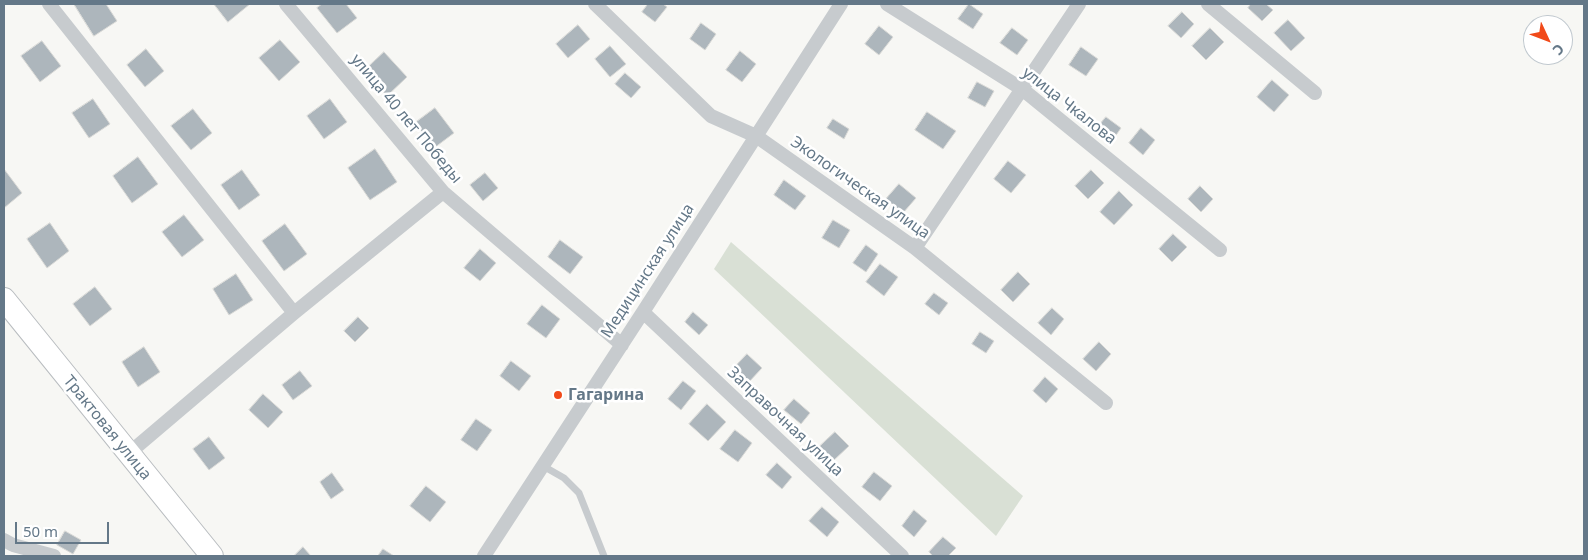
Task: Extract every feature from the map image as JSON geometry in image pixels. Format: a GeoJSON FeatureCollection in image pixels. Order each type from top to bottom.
{"type":"FeatureCollection","features":[{"type":"Feature","properties":{"kind":"highway","name":"Трактовая улица"},"geometry":{"type":"LineString","coordinates":[[4,298],[212,556]]}},
{"type":"Feature","properties":{"kind":"street"},"geometry":{"type":"LineString","coordinates":[[48,4],[294,313]]}},
{"type":"Feature","properties":{"kind":"street","name":"улица 40 лет Победы"},"geometry":{"type":"LineString","coordinates":[[286,4],[443,192],[622,345]]}},
{"type":"Feature","properties":{"kind":"street","name":"Экологическая улица"},"geometry":{"type":"LineString","coordinates":[[595,4],[711,116],[756,136],[915,248],[1106,403]]}},
{"type":"Feature","properties":{"kind":"street","name":"Медицинская улица"},"geometry":{"type":"LineString","coordinates":[[484,556],[841,4]]}},
{"type":"Feature","properties":{"kind":"street","name":"улица Чкалова"},"geometry":{"type":"LineString","coordinates":[[888,4],[1022,89],[1220,250]]}},
{"type":"Feature","properties":{"kind":"street"},"geometry":{"type":"LineString","coordinates":[[915,248],[1080,4]]}},
{"type":"Feature","properties":{"kind":"street"},"geometry":{"type":"LineString","coordinates":[[1208,4],[1315,92]]}},
{"type":"Feature","properties":{"kind":"street"},"geometry":{"type":"LineString","coordinates":[[128,454],[294,313],[443,192]]}},
{"type":"Feature","properties":{"kind":"street","name":"Заправочная улица"},"geometry":{"type":"LineString","coordinates":[[643,312],[902,556]]}},
{"type":"Feature","properties":{"kind":"street"},"geometry":{"type":"LineString","coordinates":[[4,540],[13,545],[54,556]]}},
{"type":"Feature","properties":{"kind":"lane"},"geometry":{"type":"LineString","coordinates":[[543,466],[564,478],[579,493],[604,556]]}},
{"type":"Feature","properties":{"kind":"shaded area"},"geometry":{"type":"Polygon","coordinates":[[[731,242],[1023,496],[996,536],[714,269],[731,242]]]}},
{"type":"Feature","properties":{"kind":"building"},"geometry":{"type":"Polygon","coordinates":[[[74,4],[106,4],[117,21],[94,36],[74,4]]]}},
{"type":"Feature","properties":{"kind":"building"},"geometry":{"type":"Polygon","coordinates":[[[214,4],[250,4],[228,22],[214,4]]]}},
{"type":"Feature","properties":{"kind":"building"},"geometry":{"type":"Polygon","coordinates":[[[322,4],[346,4],[357,18],[337,33],[317,8],[322,4]]]}},
{"type":"Feature","properties":{"kind":"building"},"geometry":{"type":"Polygon","coordinates":[[[648,4],[663,4],[667,7],[655,22],[642,12],[648,4]]]}},
{"type":"Feature","properties":{"kind":"building"},"geometry":{"type":"Polygon","coordinates":[[[969,4],[983,14],[973,29],[958,19],[969,4]]]}},
{"type":"Feature","properties":{"kind":"building"},"geometry":{"type":"Polygon","coordinates":[[[1251,4],[1266,4],[1273,10],[1262,21],[1248,8],[1251,4]]]}},
{"type":"Feature","properties":{"kind":"building"},"geometry":{"type":"Polygon","coordinates":[[[1182,12],[1194,24],[1181,38],[1168,26],[1182,12]]]}},
{"type":"Feature","properties":{"kind":"building"},"geometry":{"type":"Polygon","coordinates":[[[1288,20],[1305,38],[1291,51],[1274,33],[1288,20]]]}},
{"type":"Feature","properties":{"kind":"building"},"geometry":{"type":"Polygon","coordinates":[[[701,23],[716,34],[705,50],[690,39],[701,23]]]}},
{"type":"Feature","properties":{"kind":"building"},"geometry":{"type":"Polygon","coordinates":[[[578,25],[590,39],[568,58],[556,44],[578,25]]]}},
{"type":"Feature","properties":{"kind":"building"},"geometry":{"type":"Polygon","coordinates":[[[879,26],[893,37],[879,55],[865,44],[879,26]]]}},
{"type":"Feature","properties":{"kind":"building"},"geometry":{"type":"Polygon","coordinates":[[[1012,28],[1028,40],[1017,55],[1000,43],[1012,28]]]}},
{"type":"Feature","properties":{"kind":"building"},"geometry":{"type":"Polygon","coordinates":[[[1210,28],[1224,42],[1206,60],[1192,46],[1210,28]]]}},
{"type":"Feature","properties":{"kind":"building"},"geometry":{"type":"Polygon","coordinates":[[[280,40],[300,62],[279,81],[259,58],[280,40]]]}},
{"type":"Feature","properties":{"kind":"building"},"geometry":{"type":"Polygon","coordinates":[[[42,41],[61,66],[40,82],[21,56],[42,41]]]}},
{"type":"Feature","properties":{"kind":"building"},"geometry":{"type":"Polygon","coordinates":[[[610,46],[626,64],[610,77],[595,59],[610,46]]]}},
{"type":"Feature","properties":{"kind":"building"},"geometry":{"type":"Polygon","coordinates":[[[1081,47],[1098,59],[1086,76],[1069,65],[1081,47]]]}},
{"type":"Feature","properties":{"kind":"building"},"geometry":{"type":"Polygon","coordinates":[[[146,49],[164,71],[145,87],[127,65],[146,49]]]}},
{"type":"Feature","properties":{"kind":"building"},"geometry":{"type":"Polygon","coordinates":[[[740,51],[756,64],[742,82],[726,70],[740,51]]]}},
{"type":"Feature","properties":{"kind":"building"},"geometry":{"type":"Polygon","coordinates":[[[384,52],[407,77],[387,96],[364,71],[384,52]]]}},
{"type":"Feature","properties":{"kind":"building"},"geometry":{"type":"Polygon","coordinates":[[[625,73],[641,87],[631,98],[615,84],[625,73]]]}},
{"type":"Feature","properties":{"kind":"building"},"geometry":{"type":"Polygon","coordinates":[[[1272,80],[1289,95],[1274,112],[1257,97],[1272,80]]]}},
{"type":"Feature","properties":{"kind":"building"},"geometry":{"type":"Polygon","coordinates":[[[977,82],[994,91],[985,107],[968,98],[977,82]]]}},
{"type":"Feature","properties":{"kind":"building"},"geometry":{"type":"Polygon","coordinates":[[[93,99],[110,124],[89,138],[72,113],[93,99]]]}},
{"type":"Feature","properties":{"kind":"building"},"geometry":{"type":"Polygon","coordinates":[[[330,99],[347,122],[324,139],[307,116],[330,99]]]}},
{"type":"Feature","properties":{"kind":"building"},"geometry":{"type":"Polygon","coordinates":[[[435,108],[454,133],[434,148],[415,123],[435,108]]]}},
{"type":"Feature","properties":{"kind":"building"},"geometry":{"type":"Polygon","coordinates":[[[193,109],[212,133],[191,150],[171,126],[193,109]]]}},
{"type":"Feature","properties":{"kind":"building"},"geometry":{"type":"Polygon","coordinates":[[[927,112],[956,131],[943,149],[915,130],[927,112]]]}},
{"type":"Feature","properties":{"kind":"building"},"geometry":{"type":"Polygon","coordinates":[[[1106,117],[1121,128],[1112,141],[1096,129],[1106,117]]]}},
{"type":"Feature","properties":{"kind":"building"},"geometry":{"type":"Polygon","coordinates":[[[833,119],[849,129],[844,139],[827,128],[833,119]]]}},
{"type":"Feature","properties":{"kind":"building"},"geometry":{"type":"Polygon","coordinates":[[[1141,128],[1155,140],[1143,155],[1129,143],[1141,128]]]}},
{"type":"Feature","properties":{"kind":"building"},"geometry":{"type":"Polygon","coordinates":[[[375,149],[397,182],[370,200],[348,168],[375,149]]]}},
{"type":"Feature","properties":{"kind":"building"},"geometry":{"type":"Polygon","coordinates":[[[138,157],[158,184],[132,203],[113,176],[138,157]]]}},
{"type":"Feature","properties":{"kind":"building"},"geometry":{"type":"Polygon","coordinates":[[[1008,161],[1026,175],[1011,193],[994,179],[1008,161]]]}},
{"type":"Feature","properties":{"kind":"building"},"geometry":{"type":"Polygon","coordinates":[[[4,169],[22,193],[4,208],[4,169]]]}},
{"type":"Feature","properties":{"kind":"building"},"geometry":{"type":"Polygon","coordinates":[[[242,170],[260,195],[239,210],[221,185],[242,170]]]}},
{"type":"Feature","properties":{"kind":"building"},"geometry":{"type":"Polygon","coordinates":[[[1091,170],[1104,183],[1088,199],[1075,186],[1091,170]]]}},
{"type":"Feature","properties":{"kind":"building"},"geometry":{"type":"Polygon","coordinates":[[[485,173],[498,188],[483,201],[470,185],[485,173]]]}},
{"type":"Feature","properties":{"kind":"building"},"geometry":{"type":"Polygon","coordinates":[[[784,180],[806,196],[795,210],[774,195],[784,180]]]}},
{"type":"Feature","properties":{"kind":"building"},"geometry":{"type":"Polygon","coordinates":[[[899,184],[916,198],[903,213],[886,199],[899,184]]]}},
{"type":"Feature","properties":{"kind":"building"},"geometry":{"type":"Polygon","coordinates":[[[1200,186],[1213,199],[1201,212],[1188,199],[1200,186]]]}},
{"type":"Feature","properties":{"kind":"building"},"geometry":{"type":"Polygon","coordinates":[[[1119,191],[1133,205],[1114,225],[1100,212],[1119,191]]]}},
{"type":"Feature","properties":{"kind":"building"},"geometry":{"type":"Polygon","coordinates":[[[184,215],[204,240],[182,257],[162,232],[184,215]]]}},
{"type":"Feature","properties":{"kind":"building"},"geometry":{"type":"Polygon","coordinates":[[[833,220],[850,230],[839,248],[822,238],[833,220]]]}},
{"type":"Feature","properties":{"kind":"building"},"geometry":{"type":"Polygon","coordinates":[[[50,223],[69,251],[47,268],[27,239],[50,223]]]}},
{"type":"Feature","properties":{"kind":"building"},"geometry":{"type":"Polygon","coordinates":[[[285,224],[307,254],[284,271],[262,241],[285,224]]]}},
{"type":"Feature","properties":{"kind":"building"},"geometry":{"type":"Polygon","coordinates":[[[1173,234],[1187,247],[1172,262],[1159,249],[1173,234]]]}},
{"type":"Feature","properties":{"kind":"building"},"geometry":{"type":"Polygon","coordinates":[[[560,240],[583,257],[570,274],[548,257],[560,240]]]}},
{"type":"Feature","properties":{"kind":"building"},"geometry":{"type":"Polygon","coordinates":[[[866,245],[878,254],[866,272],[853,263],[866,245]]]}},
{"type":"Feature","properties":{"kind":"building"},"geometry":{"type":"Polygon","coordinates":[[[480,249],[496,263],[480,281],[464,268],[480,249]]]}},
{"type":"Feature","properties":{"kind":"building"},"geometry":{"type":"Polygon","coordinates":[[[880,264],[898,277],[884,296],[866,282],[880,264]]]}},
{"type":"Feature","properties":{"kind":"building"},"geometry":{"type":"Polygon","coordinates":[[[1018,272],[1030,284],[1013,302],[1001,290],[1018,272]]]}},
{"type":"Feature","properties":{"kind":"building"},"geometry":{"type":"Polygon","coordinates":[[[236,274],[253,300],[229,315],[213,289],[236,274]]]}},
{"type":"Feature","properties":{"kind":"building"},"geometry":{"type":"Polygon","coordinates":[[[95,287],[112,309],[90,326],[73,304],[95,287]]]}},
{"type":"Feature","properties":{"kind":"building"},"geometry":{"type":"Polygon","coordinates":[[[934,293],[948,303],[939,315],[925,304],[934,293]]]}},
{"type":"Feature","properties":{"kind":"building"},"geometry":{"type":"Polygon","coordinates":[[[542,305],[560,319],[546,338],[527,324],[542,305]]]}},
{"type":"Feature","properties":{"kind":"building"},"geometry":{"type":"Polygon","coordinates":[[[1052,308],[1064,319],[1051,335],[1038,323],[1052,308]]]}},
{"type":"Feature","properties":{"kind":"building"},"geometry":{"type":"Polygon","coordinates":[[[693,312],[708,325],[699,335],[685,322],[693,312]]]}},
{"type":"Feature","properties":{"kind":"building"},"geometry":{"type":"Polygon","coordinates":[[[358,317],[369,328],[355,342],[344,331],[358,317]]]}},
{"type":"Feature","properties":{"kind":"building"},"geometry":{"type":"Polygon","coordinates":[[[980,332],[994,341],[986,353],[972,344],[980,332]]]}},
{"type":"Feature","properties":{"kind":"building"},"geometry":{"type":"Polygon","coordinates":[[[1099,342],[1111,354],[1096,371],[1083,359],[1099,342]]]}},
{"type":"Feature","properties":{"kind":"building"},"geometry":{"type":"Polygon","coordinates":[[[144,347],[160,372],[138,387],[122,362],[144,347]]]}},
{"type":"Feature","properties":{"kind":"building"},"geometry":{"type":"Polygon","coordinates":[[[747,354],[762,368],[748,383],[733,369],[747,354]]]}},
{"type":"Feature","properties":{"kind":"building"},"geometry":{"type":"Polygon","coordinates":[[[511,361],[531,376],[519,391],[500,376],[511,361]]]}},
{"type":"Feature","properties":{"kind":"building"},"geometry":{"type":"Polygon","coordinates":[[[300,371],[312,386],[293,400],[282,385],[300,371]]]}},
{"type":"Feature","properties":{"kind":"building"},"geometry":{"type":"Polygon","coordinates":[[[1045,377],[1058,389],[1046,403],[1033,391],[1045,377]]]}},
{"type":"Feature","properties":{"kind":"building"},"geometry":{"type":"Polygon","coordinates":[[[683,381],[696,391],[681,410],[668,399],[683,381]]]}},
{"type":"Feature","properties":{"kind":"building"},"geometry":{"type":"Polygon","coordinates":[[[263,394],[283,412],[268,428],[249,410],[263,394]]]}},
{"type":"Feature","properties":{"kind":"building"},"geometry":{"type":"Polygon","coordinates":[[[794,399],[810,413],[801,424],[784,410],[794,399]]]}},
{"type":"Feature","properties":{"kind":"building"},"geometry":{"type":"Polygon","coordinates":[[[707,404],[726,422],[708,441],[689,424],[707,404]]]}},
{"type":"Feature","properties":{"kind":"building"},"geometry":{"type":"Polygon","coordinates":[[[476,419],[492,430],[477,451],[461,440],[476,419]]]}},
{"type":"Feature","properties":{"kind":"building"},"geometry":{"type":"Polygon","coordinates":[[[735,430],[752,443],[738,462],[720,449],[735,430]]]}},
{"type":"Feature","properties":{"kind":"building"},"geometry":{"type":"Polygon","coordinates":[[[835,432],[849,446],[833,461],[819,447],[835,432]]]}},
{"type":"Feature","properties":{"kind":"building"},"geometry":{"type":"Polygon","coordinates":[[[209,437],[225,458],[209,470],[193,449],[209,437]]]}},
{"type":"Feature","properties":{"kind":"building"},"geometry":{"type":"Polygon","coordinates":[[[777,463],[792,477],[782,489],[766,475],[777,463]]]}},
{"type":"Feature","properties":{"kind":"building"},"geometry":{"type":"Polygon","coordinates":[[[874,472],[892,486],[880,501],[862,487],[874,472]]]}},
{"type":"Feature","properties":{"kind":"building"},"geometry":{"type":"Polygon","coordinates":[[[332,473],[344,490],[331,499],[320,482],[332,473]]]}},
{"type":"Feature","properties":{"kind":"building"},"geometry":{"type":"Polygon","coordinates":[[[426,486],[446,502],[430,522],[410,506],[426,486]]]}},
{"type":"Feature","properties":{"kind":"building"},"geometry":{"type":"Polygon","coordinates":[[[822,507],[839,522],[827,537],[809,521],[822,507]]]}},
{"type":"Feature","properties":{"kind":"building"},"geometry":{"type":"Polygon","coordinates":[[[914,510],[927,521],[914,537],[902,526],[914,510]]]}},
{"type":"Feature","properties":{"kind":"building"},"geometry":{"type":"Polygon","coordinates":[[[65,531],[81,540],[73,554],[57,545],[65,531]]]}},
{"type":"Feature","properties":{"kind":"building"},"geometry":{"type":"Polygon","coordinates":[[[943,537],[956,548],[948,556],[933,556],[929,552],[943,537]]]}},
{"type":"Feature","properties":{"kind":"building"},"geometry":{"type":"Polygon","coordinates":[[[303,547],[311,556],[294,556],[303,547]]]}},
{"type":"Feature","properties":{"kind":"building"},"geometry":{"type":"Polygon","coordinates":[[[383,549],[394,556],[378,556],[383,549]]]}},
{"type":"Feature","properties":{"kind":"place","name":"Гагарина"},"geometry":{"type":"Point","coordinates":[558,395]}}]}
